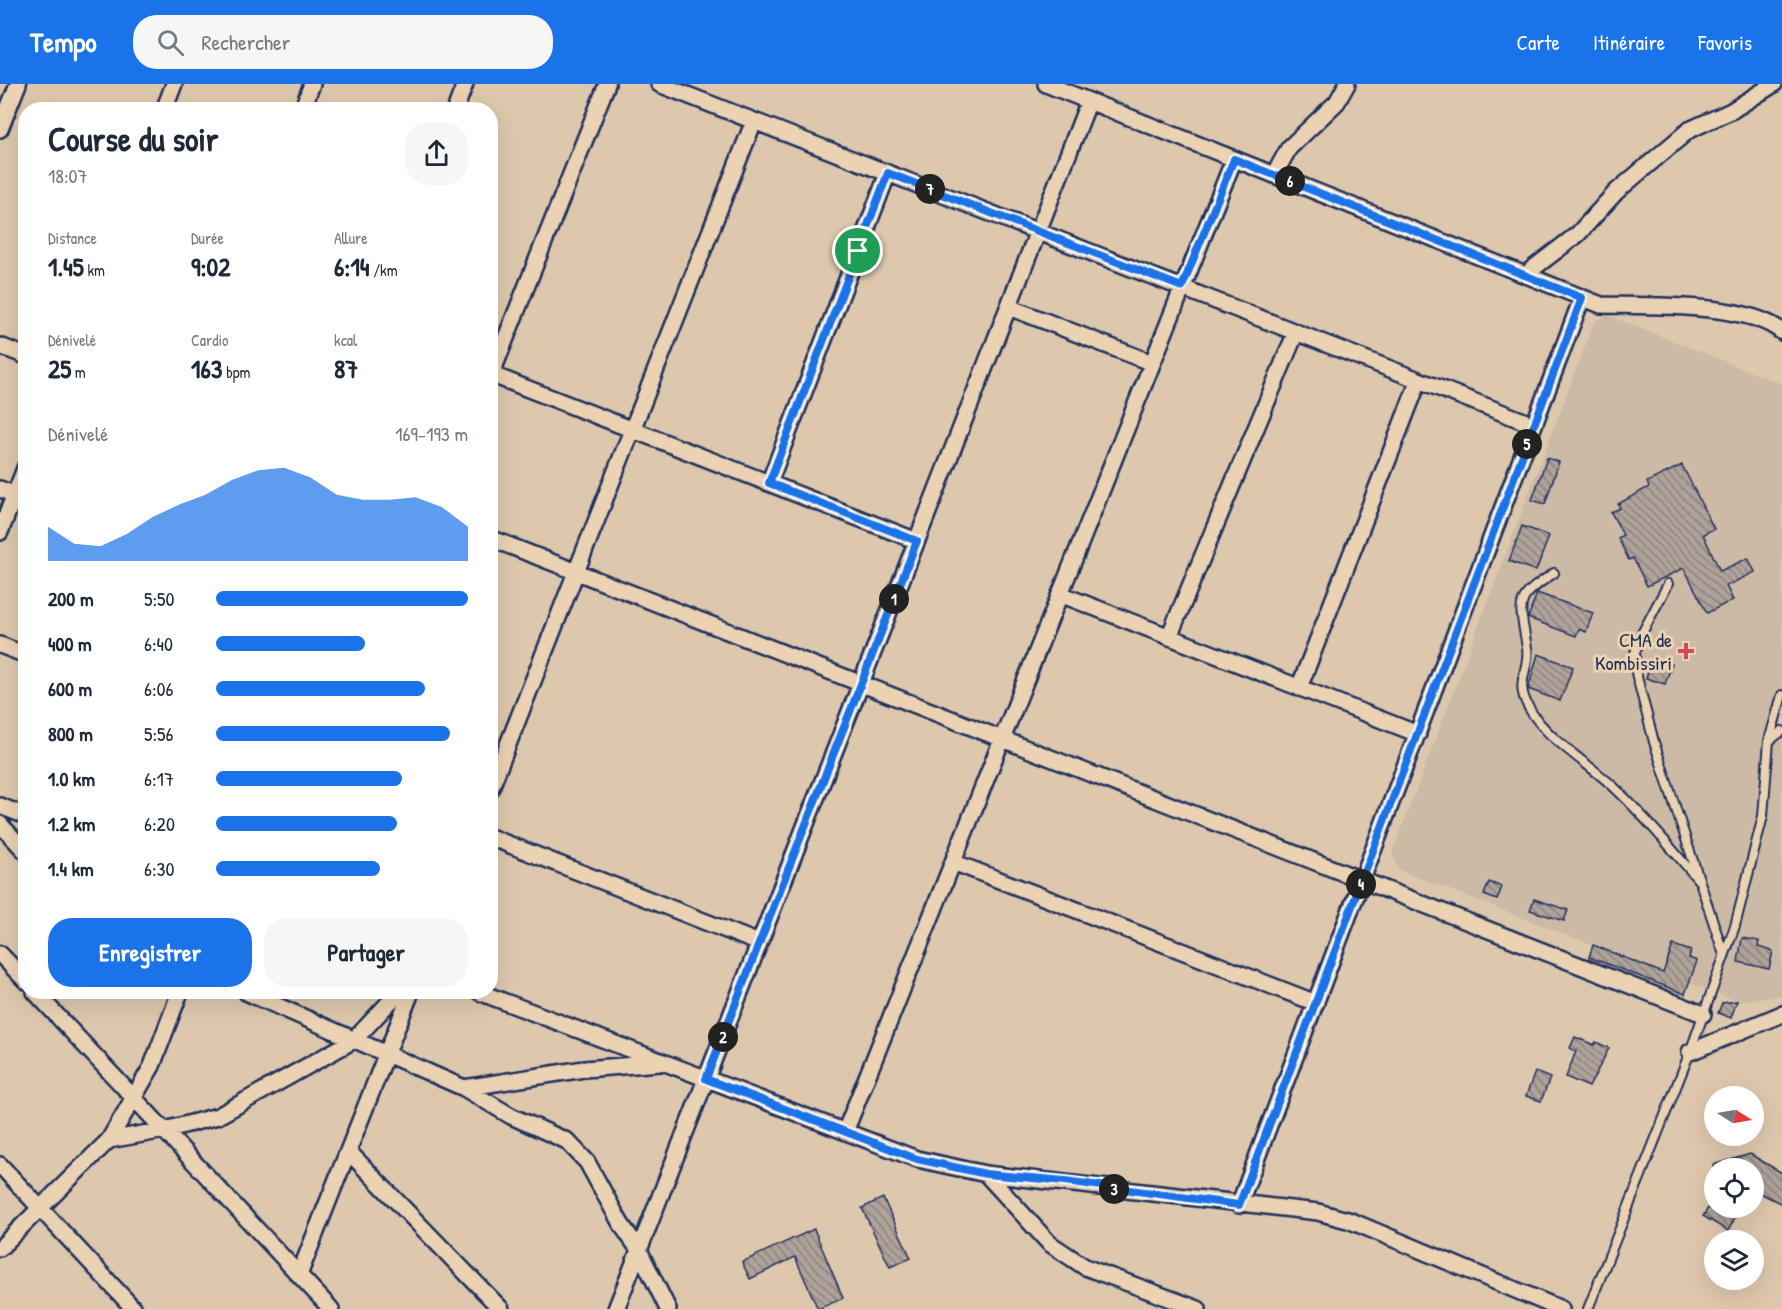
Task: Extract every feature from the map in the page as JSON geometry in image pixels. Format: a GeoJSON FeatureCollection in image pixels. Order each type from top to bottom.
{"type":"FeatureCollection","features":[{"type":"Feature","properties":{"kind":"street"},"geometry":{"type":"LineString","coordinates":[[0,129],[18,84]]}},
{"type":"Feature","properties":{"kind":"street"},"geometry":{"type":"LineString","coordinates":[[167,102],[174,84]]}},
{"type":"Feature","properties":{"kind":"street"},"geometry":{"type":"LineString","coordinates":[[305,102],[312,84]]}},
{"type":"Feature","properties":{"kind":"street"},"geometry":{"type":"LineString","coordinates":[[458,102],[465,84]]}},
{"type":"Feature","properties":{"kind":"street"},"geometry":{"type":"LineString","coordinates":[[498,359],[608,84]]}},
{"type":"Feature","properties":{"kind":"street"},"geometry":{"type":"LineString","coordinates":[[659,84],[1534,424]]}},
{"type":"Feature","properties":{"kind":"street"},"geometry":{"type":"LineString","coordinates":[[1046,84],[1065,88],[1089,101],[1601,305],[1685,307],[1760,317],[1782,332]]}},
{"type":"Feature","properties":{"kind":"street"},"geometry":{"type":"LineString","coordinates":[[1274,175],[1289,148],[1337,102],[1347,84]]}},
{"type":"Feature","properties":{"kind":"street"},"geometry":{"type":"LineString","coordinates":[[1531,270],[1578,234],[1616,192],[1689,130],[1731,111],[1774,84]]}},
{"type":"Feature","properties":{"kind":"street"},"geometry":{"type":"LineString","coordinates":[[616,1309],[1089,101]]}},
{"type":"Feature","properties":{"kind":"street"},"geometry":{"type":"LineString","coordinates":[[498,770],[754,121]]}},
{"type":"Feature","properties":{"kind":"street"},"geometry":{"type":"LineString","coordinates":[[845,1132],[1234,159]]}},
{"type":"Feature","properties":{"kind":"street"},"geometry":{"type":"LineString","coordinates":[[769,483],[888,173]]}},
{"type":"Feature","properties":{"kind":"street"},"geometry":{"type":"LineString","coordinates":[[1239,1205],[1582,298]]}},
{"type":"Feature","properties":{"kind":"street"},"geometry":{"type":"LineString","coordinates":[[1009,307],[1152,363]]}},
{"type":"Feature","properties":{"kind":"street"},"geometry":{"type":"LineString","coordinates":[[1169,637],[1296,332]]}},
{"type":"Feature","properties":{"kind":"street"},"geometry":{"type":"LineString","coordinates":[[0,346],[18,353]]}},
{"type":"Feature","properties":{"kind":"street"},"geometry":{"type":"LineString","coordinates":[[498,379],[917,541]]}},
{"type":"Feature","properties":{"kind":"street"},"geometry":{"type":"LineString","coordinates":[[1299,688],[1419,380]]}},
{"type":"Feature","properties":{"kind":"street"},"geometry":{"type":"LineString","coordinates":[[0,532],[13,494]]}},
{"type":"Feature","properties":{"kind":"street"},"geometry":{"type":"LineString","coordinates":[[498,541],[1703,1014]]}},
{"type":"Feature","properties":{"kind":"street"},"geometry":{"type":"LineString","coordinates":[[1060,594],[1418,734]]}},
{"type":"Feature","properties":{"kind":"street"},"geometry":{"type":"LineString","coordinates":[[0,645],[18,652]]}},
{"type":"Feature","properties":{"kind":"street"},"geometry":{"type":"LineString","coordinates":[[0,806],[18,813]]}},
{"type":"Feature","properties":{"kind":"street"},"geometry":{"type":"LineString","coordinates":[[0,824],[18,843]]}},
{"type":"Feature","properties":{"kind":"street"},"geometry":{"type":"LineString","coordinates":[[498,840],[759,944]]}},
{"type":"Feature","properties":{"kind":"street"},"geometry":{"type":"LineString","coordinates":[[953,862],[1316,1003]]}},
{"type":"Feature","properties":{"kind":"street"},"geometry":{"type":"LineString","coordinates":[[0,954],[18,973]]}},
{"type":"Feature","properties":{"kind":"street"},"geometry":{"type":"LineString","coordinates":[[42,999],[331,1309]]}},
{"type":"Feature","properties":{"kind":"street"},"geometry":{"type":"LineString","coordinates":[[0,1248],[109,1140],[138,1101],[177,999]]}},
{"type":"Feature","properties":{"kind":"street"},"geometry":{"type":"LineString","coordinates":[[262,999],[464,1088],[511,1116],[567,1141],[588,1162],[621,1224],[639,1250],[668,1309]]}},
{"type":"Feature","properties":{"kind":"street"},"geometry":{"type":"LineString","coordinates":[[109,1140],[165,1130],[218,1116],[354,1040],[392,999]]}},
{"type":"Feature","properties":{"kind":"street"},"geometry":{"type":"LineString","coordinates":[[299,1275],[408,999]]}},
{"type":"Feature","properties":{"kind":"street"},"geometry":{"type":"LineString","coordinates":[[498,999],[917,1159],[986,1174],[1065,1181],[1239,1205],[1318,1212],[1351,1221],[1562,1309]]}},
{"type":"Feature","properties":{"kind":"street"},"geometry":{"type":"LineString","coordinates":[[1690,1052],[1782,1014]]}},
{"type":"Feature","properties":{"kind":"street"},"geometry":{"type":"LineString","coordinates":[[464,1088],[584,1069],[665,1063]]}},
{"type":"Feature","properties":{"kind":"street"},"geometry":{"type":"LineString","coordinates":[[348,1151],[501,1309]]}},
{"type":"Feature","properties":{"kind":"street"},"geometry":{"type":"LineString","coordinates":[[0,1165],[134,1309]]}},
{"type":"Feature","properties":{"kind":"street"},"geometry":{"type":"LineString","coordinates":[[986,1174],[1049,1243],[1085,1267],[1198,1309]]}},
{"type":"Feature","properties":{"kind":"lane"},"geometry":{"type":"LineString","coordinates":[[1554,573],[1528,590],[1520,603],[1527,657],[1521,684],[1530,713],[1615,788],[1650,823],[1700,882]]}},
{"type":"Feature","properties":{"kind":"lane"},"geometry":{"type":"LineString","coordinates":[[1668,584],[1640,637],[1635,653],[1636,674],[1654,742],[1725,955]]}},
{"type":"Feature","properties":{"kind":"lane"},"geometry":{"type":"LineString","coordinates":[[1587,1309],[1690,1052],[1735,926],[1762,816],[1769,741],[1782,695]]}},
{"type":"Feature","properties":{"kind":"lane"},"geometry":{"type":"LineString","coordinates":[[1769,741],[1782,731]]}},
{"type":"Feature","properties":{"kind":"shaded area"},"geometry":{"type":"Polygon","coordinates":[[[1607,315],[1782,384],[1782,996],[1737,1001],[1399,870],[1392,853],[1594,322],[1607,315]]]}},
{"type":"Feature","properties":{"kind":"building"},"geometry":{"type":"Polygon","coordinates":[[[1547,458],[1559,462],[1545,504],[1532,500],[1547,458]]]}},
{"type":"Feature","properties":{"kind":"building"},"geometry":{"type":"Polygon","coordinates":[[[1682,465],[1714,529],[1703,534],[1720,571],[1748,558],[1755,572],[1726,586],[1733,600],[1707,613],[1684,568],[1647,586],[1633,558],[1629,560],[1618,538],[1623,535],[1611,512],[1620,508],[1618,504],[1649,487],[1647,482],[1682,465]]]}},
{"type":"Feature","properties":{"kind":"building"},"geometry":{"type":"Polygon","coordinates":[[[1522,526],[1549,536],[1536,571],[1509,561],[1522,526]]]}},
{"type":"Feature","properties":{"kind":"building"},"geometry":{"type":"Polygon","coordinates":[[[1537,593],[1593,613],[1586,632],[1579,629],[1576,636],[1528,618],[1537,593]]]}},
{"type":"Feature","properties":{"kind":"building"},"geometry":{"type":"Polygon","coordinates":[[[1538,654],[1573,667],[1560,701],[1528,689],[1538,654]]]}},
{"type":"Feature","properties":{"kind":"building"},"geometry":{"type":"Polygon","coordinates":[[[1653,658],[1672,664],[1665,684],[1646,678],[1653,658]]]}},
{"type":"Feature","properties":{"kind":"building"},"geometry":{"type":"Polygon","coordinates":[[[1489,882],[1502,887],[1497,900],[1484,895],[1489,882]]]}},
{"type":"Feature","properties":{"kind":"building"},"geometry":{"type":"Polygon","coordinates":[[[1534,899],[1568,910],[1564,921],[1530,910],[1534,899]]]}},
{"type":"Feature","properties":{"kind":"building"},"geometry":{"type":"Polygon","coordinates":[[[1742,938],[1759,941],[1758,947],[1773,951],[1769,969],[1738,962],[1742,938]]]}},
{"type":"Feature","properties":{"kind":"building"},"geometry":{"type":"Polygon","coordinates":[[[1593,945],[1663,973],[1673,945],[1691,951],[1689,958],[1697,961],[1685,994],[1589,957],[1593,945]]]}},
{"type":"Feature","properties":{"kind":"building"},"geometry":{"type":"Polygon","coordinates":[[[1737,1001],[1731,1018],[1718,1013],[1722,1003],[1737,1001]]]}},
{"type":"Feature","properties":{"kind":"building"},"geometry":{"type":"Polygon","coordinates":[[[1575,1037],[1609,1048],[1589,1087],[1566,1077],[1576,1051],[1570,1048],[1575,1037]]]}},
{"type":"Feature","properties":{"kind":"building"},"geometry":{"type":"Polygon","coordinates":[[[1535,1072],[1550,1078],[1541,1101],[1526,1096],[1535,1072]]]}},
{"type":"Feature","properties":{"kind":"building"},"geometry":{"type":"Polygon","coordinates":[[[1750,1154],[1757,1158],[1737,1158],[1750,1154]]]}},
{"type":"Feature","properties":{"kind":"building"},"geometry":{"type":"Polygon","coordinates":[[[1764,1162],[1782,1173],[1782,1204],[1764,1195],[1764,1162]]]}},
{"type":"Feature","properties":{"kind":"building"},"geometry":{"type":"Polygon","coordinates":[[[883,1198],[911,1258],[890,1267],[862,1208],[883,1198]]]}},
{"type":"Feature","properties":{"kind":"building"},"geometry":{"type":"Polygon","coordinates":[[[1706,1218],[1735,1218],[1726,1230],[1706,1218]]]}},
{"type":"Feature","properties":{"kind":"building"},"geometry":{"type":"Polygon","coordinates":[[[814,1229],[843,1298],[818,1309],[795,1257],[750,1279],[742,1262],[814,1229]]]}},
{"type":"Feature","properties":{"kind":"place","name":"CMA de Kombissiri"},"geometry":{"type":"Point","coordinates":[1686,651]}},
{"type":"Feature","properties":{"kind":"route"},"geometry":{"type":"LineString","coordinates":[[1234,159],[1582,298],[1239,1205],[1065,1181],[986,1174],[917,1159],[706,1079],[917,541],[769,483],[858,251],[888,173],[1182,287],[1234,159]]}}]}
